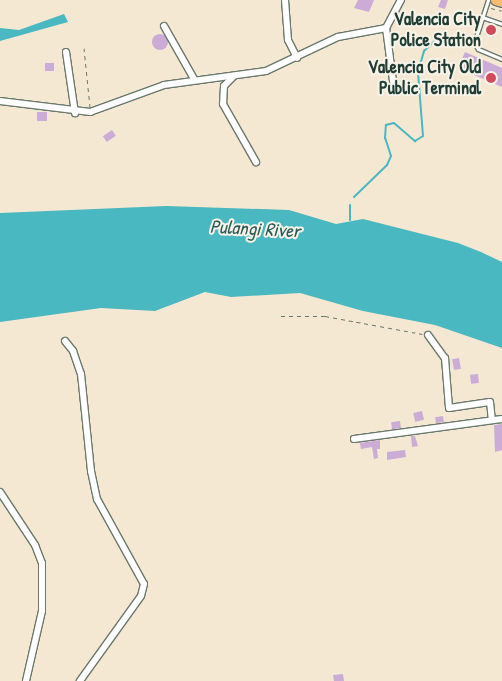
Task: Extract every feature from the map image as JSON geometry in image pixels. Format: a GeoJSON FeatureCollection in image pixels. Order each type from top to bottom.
{"type":"FeatureCollection","features":[{"type":"Feature","properties":{"kind":"highway"},"geometry":{"type":"LineString","coordinates":[[496,0],[502,2]]}},
{"type":"Feature","properties":{"kind":"street"},"geometry":{"type":"LineString","coordinates":[[286,0],[288,40],[297,58]]}},
{"type":"Feature","properties":{"kind":"street"},"geometry":{"type":"LineString","coordinates":[[394,89],[386,28],[401,0]]}},
{"type":"Feature","properties":{"kind":"street"},"geometry":{"type":"LineString","coordinates":[[164,26],[194,79]]}},
{"type":"Feature","properties":{"kind":"street"},"geometry":{"type":"LineString","coordinates":[[0,101],[75,113],[90,112],[110,107],[147,89],[194,79],[266,71],[347,34],[386,28]]}},
{"type":"Feature","properties":{"kind":"street"},"geometry":{"type":"LineString","coordinates":[[66,52],[75,113]]}},
{"type":"Feature","properties":{"kind":"street"},"geometry":{"type":"LineString","coordinates":[[234,76],[224,86],[223,104],[256,162]]}},
{"type":"Feature","properties":{"kind":"street"},"geometry":{"type":"LineString","coordinates":[[428,335],[445,358],[449,408],[490,402],[492,420]]}},
{"type":"Feature","properties":{"kind":"street"},"geometry":{"type":"LineString","coordinates":[[65,341],[74,352],[81,374],[91,471],[97,499],[144,584],[140,596],[80,681]]}},
{"type":"Feature","properties":{"kind":"street"},"geometry":{"type":"LineString","coordinates":[[354,439],[502,419]]}},
{"type":"Feature","properties":{"kind":"street"},"geometry":{"type":"LineString","coordinates":[[0,492],[35,545],[42,563],[42,611],[26,681]]}},
{"type":"Feature","properties":{"kind":"lane"},"geometry":{"type":"LineString","coordinates":[[488,0],[475,37],[476,47],[502,59]]}},
{"type":"Feature","properties":{"kind":"lane"},"geometry":{"type":"LineString","coordinates":[[482,18],[502,24]]}},
{"type":"Feature","properties":{"kind":"path"},"geometry":{"type":"LineString","coordinates":[[486,6],[502,11]]}},
{"type":"Feature","properties":{"kind":"path"},"geometry":{"type":"LineString","coordinates":[[84,48],[90,112]]}},
{"type":"Feature","properties":{"kind":"path"},"geometry":{"type":"LineString","coordinates":[[282,316],[325,316],[428,335]]}},
{"type":"Feature","properties":{"kind":"water"},"geometry":{"type":"Polygon","coordinates":[[[64,14],[68,22],[0,41],[0,28],[19,30],[64,14]]]}},
{"type":"Feature","properties":{"kind":"water","name":"Pulangi River"},"geometry":{"type":"Polygon","coordinates":[[[166,206],[289,210],[336,224],[363,219],[458,243],[481,252],[502,262],[502,348],[435,325],[363,311],[300,293],[231,297],[205,292],[155,311],[101,308],[0,322],[0,213],[166,206]]]}},
{"type":"Feature","properties":{"kind":"building"},"geometry":{"type":"Polygon","coordinates":[[[358,0],[374,0],[369,12],[354,8],[358,0]]]}},
{"type":"Feature","properties":{"kind":"building"},"geometry":{"type":"Polygon","coordinates":[[[441,0],[448,0],[445,9],[438,7],[441,0]]]}},
{"type":"Feature","properties":{"kind":"building","name":"Valencia City Police Station"},"geometry":{"type":"Polygon","coordinates":[[[489,23],[497,26],[493,37],[485,34],[489,23]]]}},
{"type":"Feature","properties":{"kind":"building"},"geometry":{"type":"Polygon","coordinates":[[[160,34],[168,42],[160,50],[152,42],[160,34]]]}},
{"type":"Feature","properties":{"kind":"building","name":"Valencia City Old Public Terminal"},"geometry":{"type":"Polygon","coordinates":[[[465,52],[502,68],[502,87],[458,68],[465,52]]]}},
{"type":"Feature","properties":{"kind":"building"},"geometry":{"type":"Polygon","coordinates":[[[45,63],[54,63],[54,71],[45,71],[45,63]]]}},
{"type":"Feature","properties":{"kind":"building"},"geometry":{"type":"Polygon","coordinates":[[[37,112],[47,112],[47,121],[37,121],[37,112]]]}},
{"type":"Feature","properties":{"kind":"building"},"geometry":{"type":"Polygon","coordinates":[[[112,130],[116,136],[107,142],[103,136],[112,130]]]}},
{"type":"Feature","properties":{"kind":"building"},"geometry":{"type":"Polygon","coordinates":[[[459,358],[461,369],[454,370],[452,359],[459,358]]]}},
{"type":"Feature","properties":{"kind":"building"},"geometry":{"type":"Polygon","coordinates":[[[478,374],[479,383],[471,384],[470,375],[478,374]]]}},
{"type":"Feature","properties":{"kind":"building"},"geometry":{"type":"Polygon","coordinates":[[[422,411],[424,420],[415,422],[413,413],[422,411]]]}},
{"type":"Feature","properties":{"kind":"building"},"geometry":{"type":"Polygon","coordinates":[[[443,416],[444,422],[436,423],[435,417],[443,416]]]}},
{"type":"Feature","properties":{"kind":"building"},"geometry":{"type":"Polygon","coordinates":[[[400,421],[401,428],[392,429],[391,422],[400,421]]]}},
{"type":"Feature","properties":{"kind":"building"},"geometry":{"type":"Polygon","coordinates":[[[502,424],[502,450],[495,452],[494,425],[502,424]]]}},
{"type":"Feature","properties":{"kind":"building"},"geometry":{"type":"Polygon","coordinates":[[[411,436],[415,436],[418,446],[412,447],[411,436]]]}},
{"type":"Feature","properties":{"kind":"building"},"geometry":{"type":"Polygon","coordinates":[[[380,440],[380,449],[377,449],[378,458],[374,459],[372,447],[361,449],[360,443],[380,440]]]}},
{"type":"Feature","properties":{"kind":"building"},"geometry":{"type":"Polygon","coordinates":[[[405,450],[406,457],[387,460],[387,452],[405,450]]]}},
{"type":"Feature","properties":{"kind":"building"},"geometry":{"type":"Polygon","coordinates":[[[343,674],[344,681],[334,681],[333,675],[343,674]]]}},
{"type":"Feature","properties":{"kind":"waterway"},"geometry":{"type":"LineString","coordinates":[[354,197],[387,165],[391,156],[385,138],[386,125],[394,123],[415,141],[423,136],[418,72],[424,51],[441,35]]}},
{"type":"Feature","properties":{"kind":"waterway"},"geometry":{"type":"LineString","coordinates":[[350,205],[350,220]]}},
{"type":"Feature","properties":{"kind":"place","name":"Valencia City Police Station"},"geometry":{"type":"Point","coordinates":[491,30]}},
{"type":"Feature","properties":{"kind":"place","name":"Valencia City Old Public Terminal"},"geometry":{"type":"Point","coordinates":[491,78]}}]}
